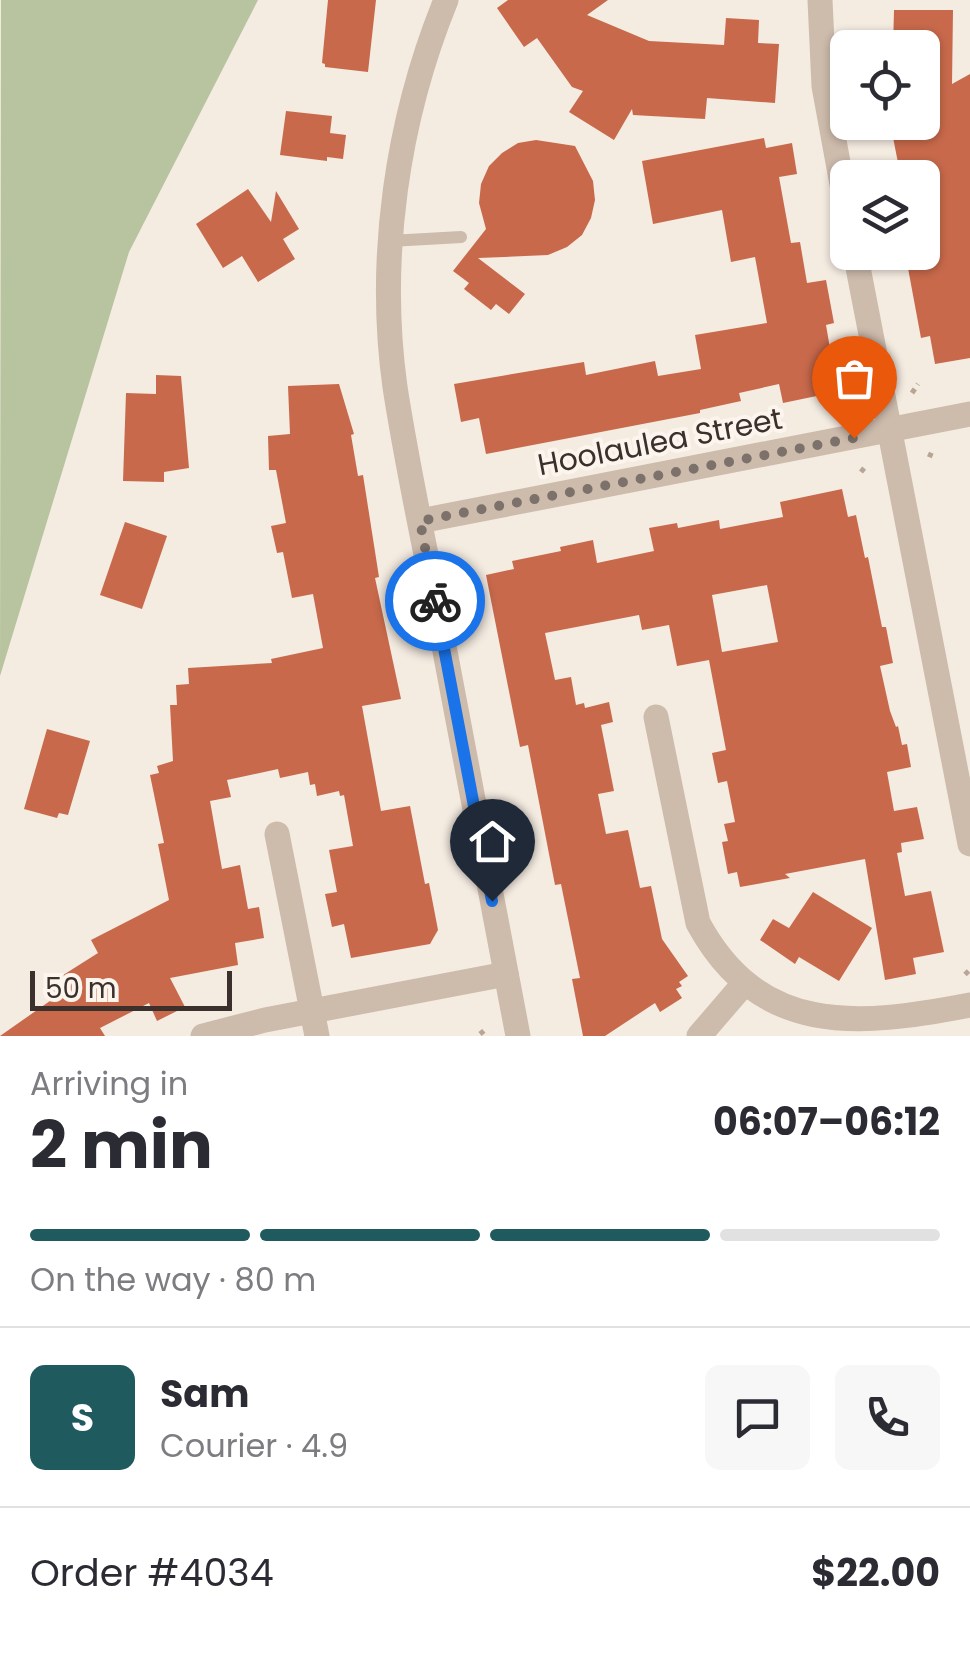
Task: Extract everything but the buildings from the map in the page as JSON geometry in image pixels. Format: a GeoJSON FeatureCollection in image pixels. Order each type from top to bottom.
{"type":"FeatureCollection","features":[{"type":"Feature","properties":{"kind":"street"},"geometry":{"type":"LineString","coordinates":[[446,0],[412,103],[390,241],[395,384],[518,1036]]}},
{"type":"Feature","properties":{"kind":"street"},"geometry":{"type":"LineString","coordinates":[[820,0],[824,86],[838,160]]}},
{"type":"Feature","properties":{"kind":"street"},"geometry":{"type":"LineString","coordinates":[[858,270],[970,844]]}},
{"type":"Feature","properties":{"kind":"street","name":"Hoolaulea Street"},"geometry":{"type":"LineString","coordinates":[[420,521],[970,414]]}},
{"type":"Feature","properties":{"kind":"street"},"geometry":{"type":"LineString","coordinates":[[656,718],[698,923],[710,946],[742,986],[787,1012],[814,1021],[844,1024],[882,1022],[970,1005]]}},
{"type":"Feature","properties":{"kind":"street"},"geometry":{"type":"LineString","coordinates":[[277,834],[315,1023]]}},
{"type":"Feature","properties":{"kind":"street"},"geometry":{"type":"LineString","coordinates":[[203,1036],[315,1023],[506,974]]}},
{"type":"Feature","properties":{"kind":"street"},"geometry":{"type":"LineString","coordinates":[[699,1036],[742,986]]}},
{"type":"Feature","properties":{"kind":"lane"},"geometry":{"type":"LineString","coordinates":[[390,241],[461,237]]}},
{"type":"Feature","properties":{"kind":"path"},"geometry":{"type":"LineString","coordinates":[[912,392],[918,384]]}},
{"type":"Feature","properties":{"kind":"green space"},"geometry":{"type":"Polygon","coordinates":[[[1,0],[258,0],[129,252],[0,676],[1,0]]]}},
{"type":"Feature","properties":{"kind":"way so far"},"geometry":{"type":"LineString","coordinates":[[435,601],[420,521],[854,438]]}},
{"type":"Feature","properties":{"kind":"route"},"geometry":{"type":"LineString","coordinates":[[435,601],[492,901]]}}]}
